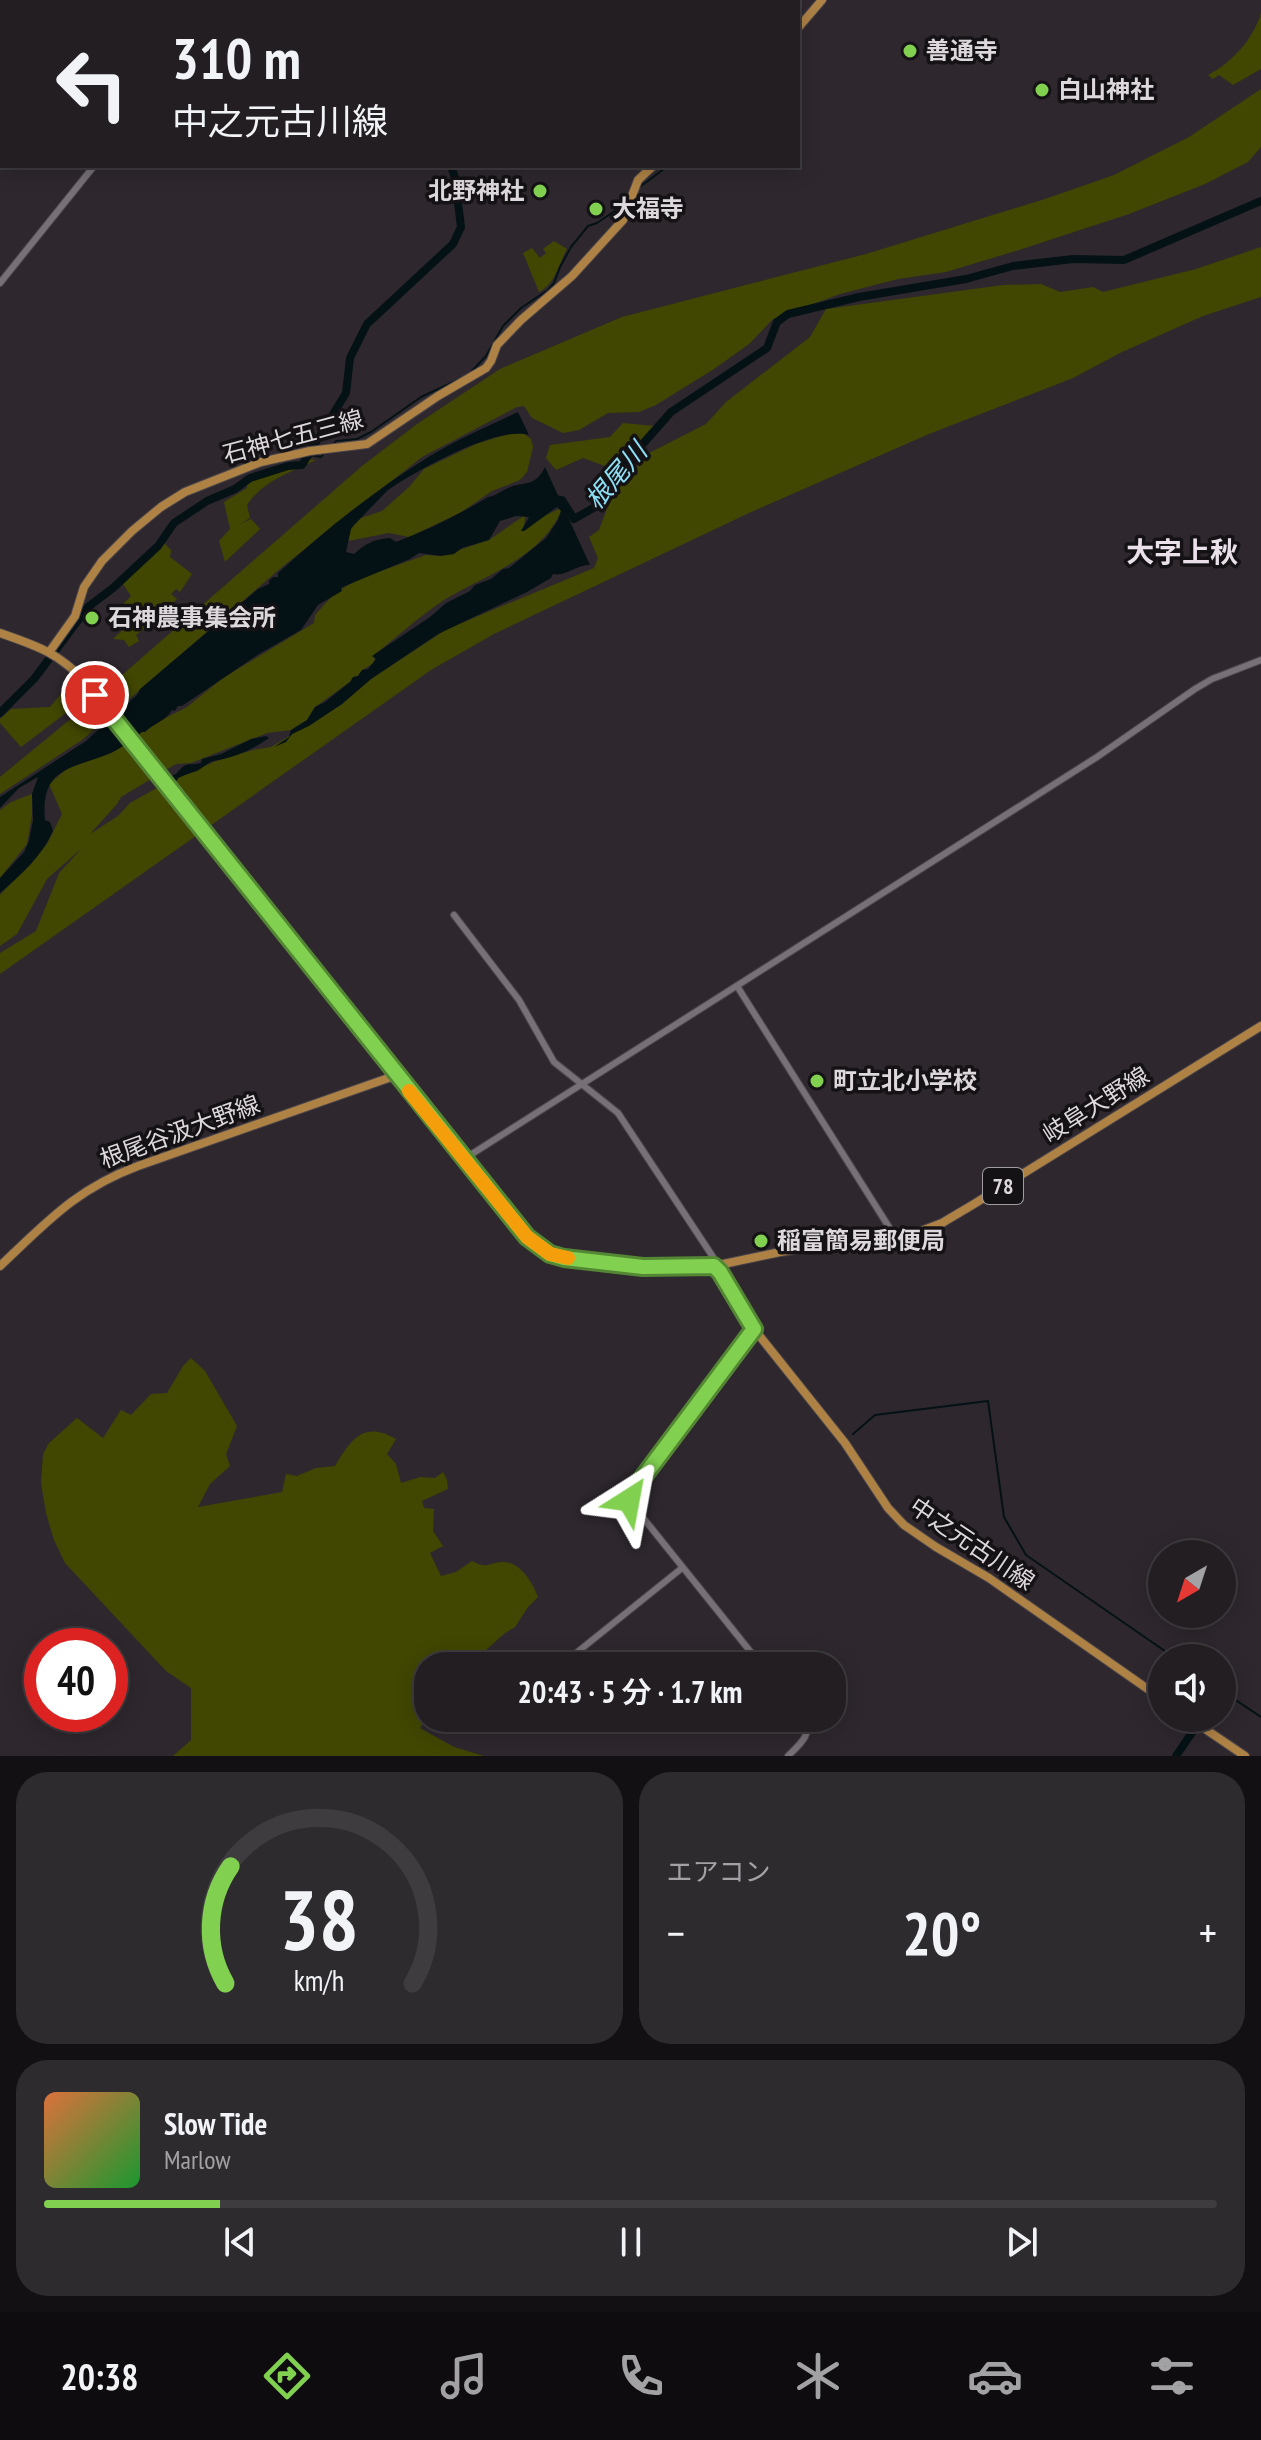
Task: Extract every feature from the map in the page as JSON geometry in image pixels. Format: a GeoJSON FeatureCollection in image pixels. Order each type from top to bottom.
{"type":"FeatureCollection","features":[{"type":"Feature","properties":{"kind":"main road"},"geometry":{"type":"LineString","coordinates":[[800,26],[822,0]]}},
{"type":"Feature","properties":{"kind":"main road","name":"石神七五三線"},"geometry":{"type":"LineString","coordinates":[[52,653],[75,616],[84,587],[102,561],[161,507],[185,492],[261,462],[310,451],[367,444],[486,368],[497,345],[572,276],[623,220],[638,180],[651,168]]}},
{"type":"Feature","properties":{"kind":"main road","name":"岐阜大野線"},"geometry":{"type":"LineString","coordinates":[[0,633],[52,653],[72,668],[527,1237],[550,1254],[643,1267],[714,1266],[780,1252],[921,1231],[942,1223],[1261,1026]]}},
{"type":"Feature","properties":{"kind":"main road","name":"根尾谷汲大野線"},"geometry":{"type":"LineString","coordinates":[[0,1266],[61,1209],[100,1182],[397,1075]]}},
{"type":"Feature","properties":{"kind":"main road","name":"中之元古川線"},"geometry":{"type":"LineString","coordinates":[[714,1266],[754,1329],[845,1443],[888,1508],[904,1525],[989,1578],[1148,1689]]}},
{"type":"Feature","properties":{"kind":"main road"},"geometry":{"type":"LineString","coordinates":[[1210,1732],[1245,1756]]}},
{"type":"Feature","properties":{"kind":"street"},"geometry":{"type":"LineString","coordinates":[[0,283],[92,168]]}},
{"type":"Feature","properties":{"kind":"street"},"geometry":{"type":"LineString","coordinates":[[464,1159],[1108,750],[1195,689],[1261,660]]}},
{"type":"Feature","properties":{"kind":"street"},"geometry":{"type":"LineString","coordinates":[[454,915],[519,1000],[554,1062],[618,1113],[713,1257],[714,1266]]}},
{"type":"Feature","properties":{"kind":"street"},"geometry":{"type":"LineString","coordinates":[[737,986],[894,1235]]}},
{"type":"Feature","properties":{"kind":"street"},"geometry":{"type":"LineString","coordinates":[[751,1652],[628,1499],[754,1329]]}},
{"type":"Feature","properties":{"kind":"street"},"geometry":{"type":"LineString","coordinates":[[577,1652],[682,1568]]}},
{"type":"Feature","properties":{"kind":"street"},"geometry":{"type":"LineString","coordinates":[[788,1756],[808,1732]]}},
{"type":"Feature","properties":{"kind":"green space"},"geometry":{"type":"Polygon","coordinates":[[[1261,13],[1261,69],[1233,85],[1219,75],[1213,79],[1208,75],[1241,49],[1261,13]]]}},
{"type":"Feature","properties":{"kind":"green space"},"geometry":{"type":"Polygon","coordinates":[[[1261,89],[1261,147],[1248,162],[1205,184],[1129,214],[1019,250],[946,272],[898,279],[840,294],[773,319],[749,344],[714,369],[639,412],[608,413],[579,430],[563,433],[532,418],[524,406],[517,407],[422,457],[282,567],[82,740],[0,794],[0,777],[90,703],[362,466],[417,424],[500,369],[622,317],[866,254],[1114,175],[1189,137],[1261,89]]]}},
{"type":"Feature","properties":{"kind":"green space"},"geometry":{"type":"Polygon","coordinates":[[[554,241],[567,249],[553,279],[539,292],[523,253],[532,248],[540,258],[546,253],[543,249],[554,241]]]}},
{"type":"Feature","properties":{"kind":"green space"},"geometry":{"type":"Polygon","coordinates":[[[1261,247],[1261,297],[1203,316],[1073,378],[929,434],[749,513],[494,634],[431,670],[0,974],[0,953],[36,931],[59,873],[82,848],[47,879],[17,934],[0,946],[0,895],[47,844],[62,814],[49,784],[68,768],[187,707],[223,678],[314,623],[315,615],[334,594],[358,579],[426,555],[441,556],[489,540],[525,515],[524,531],[544,516],[559,509],[561,511],[552,527],[526,553],[426,613],[375,654],[374,663],[315,707],[307,720],[291,730],[267,733],[191,763],[176,764],[121,797],[90,834],[118,816],[130,803],[155,789],[171,785],[178,778],[216,761],[271,747],[342,704],[371,679],[447,629],[594,568],[598,558],[589,537],[599,530],[615,487],[647,454],[706,424],[726,402],[810,337],[826,309],[1003,285],[1041,284],[1060,292],[1093,287],[1103,292],[1196,269],[1261,247]]]}},
{"type":"Feature","properties":{"kind":"green space"},"geometry":{"type":"Polygon","coordinates":[[[623,423],[654,426],[613,469],[583,458],[556,470],[546,458],[550,445],[610,437],[623,423]]]}},
{"type":"Feature","properties":{"kind":"green space"},"geometry":{"type":"Polygon","coordinates":[[[512,433],[523,433],[531,439],[533,447],[527,472],[520,480],[492,491],[460,513],[409,537],[389,533],[348,541],[350,529],[361,518],[382,511],[424,469],[476,444],[512,433]]]}},
{"type":"Feature","properties":{"kind":"green space"},"geometry":{"type":"Polygon","coordinates":[[[308,459],[316,460],[278,478],[253,497],[247,505],[250,518],[240,524],[251,519],[260,529],[225,562],[219,541],[230,529],[224,502],[247,488],[247,482],[308,459]]]}},
{"type":"Feature","properties":{"kind":"green space"},"geometry":{"type":"Polygon","coordinates":[[[164,543],[171,550],[170,557],[192,574],[180,592],[176,589],[171,594],[177,599],[162,613],[152,606],[149,625],[136,635],[139,641],[129,647],[124,640],[113,639],[130,623],[116,611],[131,596],[123,584],[164,543]]]}},
{"type":"Feature","properties":{"kind":"green space"},"geometry":{"type":"Polygon","coordinates":[[[66,688],[74,693],[78,704],[21,747],[0,723],[0,719],[11,709],[50,707],[66,688]]]}},
{"type":"Feature","properties":{"kind":"green space"},"geometry":{"type":"Polygon","coordinates":[[[32,794],[27,844],[0,878],[0,810],[32,794]]]}},
{"type":"Feature","properties":{"kind":"green space"},"geometry":{"type":"Polygon","coordinates":[[[191,1358],[205,1371],[237,1426],[226,1454],[230,1466],[210,1484],[198,1507],[282,1492],[286,1474],[297,1476],[316,1468],[335,1466],[359,1436],[366,1432],[385,1434],[396,1439],[387,1454],[396,1464],[401,1483],[420,1477],[435,1478],[443,1472],[447,1480],[448,1489],[422,1501],[424,1508],[434,1509],[433,1531],[443,1546],[430,1553],[441,1576],[456,1572],[472,1561],[485,1565],[509,1563],[525,1575],[538,1597],[515,1627],[484,1652],[414,1652],[414,1732],[427,1732],[454,1747],[484,1756],[173,1756],[191,1740],[191,1688],[166,1671],[65,1563],[54,1540],[41,1483],[43,1454],[49,1443],[77,1418],[103,1438],[121,1410],[131,1415],[151,1394],[167,1393],[191,1358]]]}},
{"type":"Feature","properties":{"kind":"shaded area"},"geometry":{"type":"Polygon","coordinates":[[[518,412],[529,435],[499,436],[481,442],[443,458],[397,484],[351,529],[346,552],[354,554],[375,541],[390,538],[396,542],[420,532],[512,486],[532,481],[545,467],[590,565],[553,574],[527,592],[438,634],[371,679],[342,704],[274,747],[307,720],[315,707],[362,670],[368,669],[376,659],[372,656],[446,603],[509,568],[546,538],[561,511],[557,507],[524,531],[521,531],[529,517],[516,516],[500,521],[489,540],[462,548],[454,554],[419,553],[341,588],[342,591],[318,605],[301,630],[178,706],[120,748],[72,767],[54,779],[45,802],[45,820],[50,822],[53,831],[37,857],[0,893],[0,878],[24,852],[29,841],[33,820],[32,794],[38,777],[19,788],[0,808],[0,797],[86,741],[140,689],[258,589],[269,584],[273,577],[278,577],[278,573],[296,557],[370,496],[441,450],[518,412]]]}},
{"type":"Feature","properties":{"kind":"shaded area"},"geometry":{"type":"Polygon","coordinates":[[[266,736],[269,738],[250,749],[212,762],[170,784],[173,775],[185,766],[201,763],[202,759],[266,736]]]}},
{"type":"Feature","properties":{"kind":"waterway"},"geometry":{"type":"LineString","coordinates":[[0,713],[34,679],[88,607],[158,546],[174,523],[250,478],[288,466],[302,465],[346,393],[350,358],[367,324],[453,244],[461,227],[452,168]]}},
{"type":"Feature","properties":{"kind":"waterway"},"geometry":{"type":"LineString","coordinates":[[637,189],[665,168]]}},
{"type":"Feature","properties":{"kind":"waterway"},"geometry":{"type":"LineString","coordinates":[[472,371],[486,356],[503,326],[554,283],[571,247],[588,226],[619,208],[629,195]]}},
{"type":"Feature","properties":{"kind":"waterway","name":"根尾川"},"geometry":{"type":"LineString","coordinates":[[550,499],[562,500],[574,519],[595,507],[610,481],[671,412],[767,348],[777,322],[788,314],[859,297],[966,279],[1013,266],[1073,259],[1124,260],[1261,201]]}},
{"type":"Feature","properties":{"kind":"waterway"},"geometry":{"type":"LineString","coordinates":[[333,445],[336,441],[357,439],[371,432],[421,397],[460,379]]}},
{"type":"Feature","properties":{"kind":"waterway"},"geometry":{"type":"LineString","coordinates":[[310,455],[321,457],[325,452]]}},
{"type":"Feature","properties":{"kind":"waterway"},"geometry":{"type":"LineString","coordinates":[[853,1434],[875,1415],[988,1401],[1004,1517],[1026,1555],[1155,1644]]}},
{"type":"Feature","properties":{"kind":"waterway"},"geometry":{"type":"LineString","coordinates":[[1236,1700],[1261,1717]]}},
{"type":"Feature","properties":{"kind":"waterway"},"geometry":{"type":"LineString","coordinates":[[1176,1756],[1192,1732]]}},
{"type":"Feature","properties":{"kind":"slow traffic"},"geometry":{"type":"LineString","coordinates":[[409,1091],[527,1237],[550,1254],[568,1258]]}},
{"type":"Feature","properties":{"kind":"place","name":"善通寺"},"geometry":{"type":"Point","coordinates":[910,51]}},
{"type":"Feature","properties":{"kind":"place","name":"白山神社"},"geometry":{"type":"Point","coordinates":[1042,90]}},
{"type":"Feature","properties":{"kind":"place","name":"北野神社"},"geometry":{"type":"Point","coordinates":[540,191]}},
{"type":"Feature","properties":{"kind":"place","name":"大福寺"},"geometry":{"type":"Point","coordinates":[596,209]}},
{"type":"Feature","properties":{"kind":"place","name":"石神農事集会所"},"geometry":{"type":"Point","coordinates":[92,618]}},
{"type":"Feature","properties":{"kind":"place","name":"町立北小学校"},"geometry":{"type":"Point","coordinates":[817,1081]}},
{"type":"Feature","properties":{"kind":"place","name":"稲富簡易郵便局"},"geometry":{"type":"Point","coordinates":[761,1241]}},
{"type":"Feature","properties":{"kind":"district","name":"大字上秋"},"geometry":{"type":"Point","coordinates":[1182,552]}},
{"type":"Feature","properties":{"kind":"route"},"geometry":{"type":"LineString","coordinates":[[95,695],[536,1246],[564,1258],[643,1267],[714,1266],[720,1272],[754,1329],[629,1500]]}}]}
